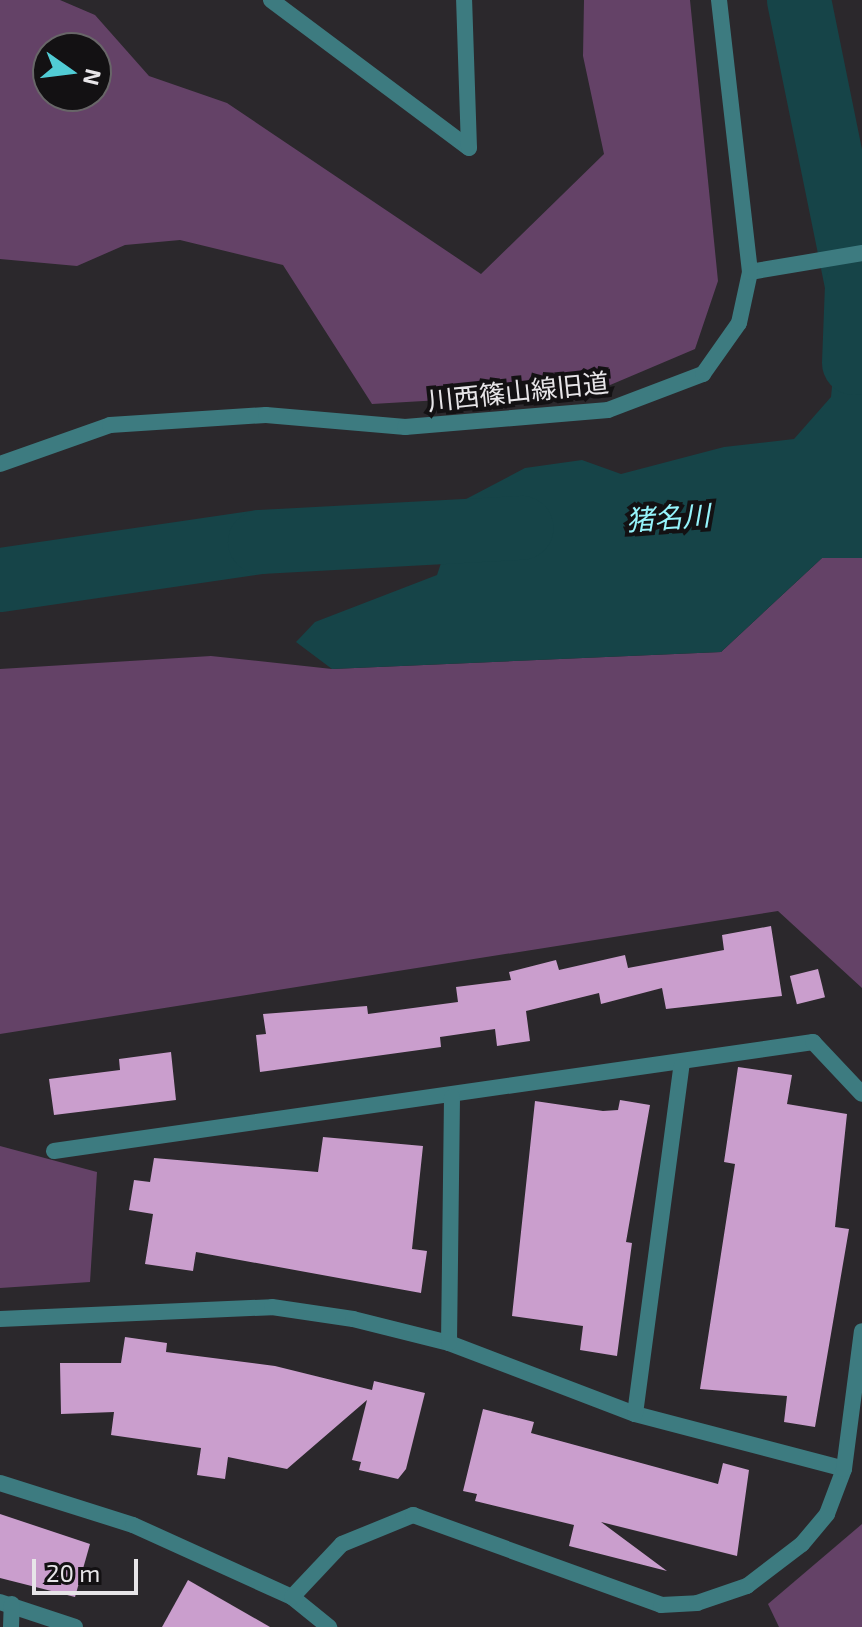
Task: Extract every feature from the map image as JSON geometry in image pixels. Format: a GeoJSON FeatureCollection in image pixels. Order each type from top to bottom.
{"type":"FeatureCollection","features":[{"type":"Feature","properties":{"kind":"street"},"geometry":{"type":"LineString","coordinates":[[271,0],[469,148],[464,0]]}},
{"type":"Feature","properties":{"kind":"street","name":"川西篠山線旧道"},"geometry":{"type":"LineString","coordinates":[[0,464],[110,425],[197,416],[405,427],[608,410],[703,374],[739,323],[750,272],[719,0]]}},
{"type":"Feature","properties":{"kind":"street"},"geometry":{"type":"LineString","coordinates":[[750,272],[862,253]]}},
{"type":"Feature","properties":{"kind":"street"},"geometry":{"type":"LineString","coordinates":[[54,1151],[681,1067],[813,1042],[862,1094]]}},
{"type":"Feature","properties":{"kind":"street"},"geometry":{"type":"LineString","coordinates":[[635,1414],[681,1067]]}},
{"type":"Feature","properties":{"kind":"street"},"geometry":{"type":"LineString","coordinates":[[449,1343],[452,1097]]}},
{"type":"Feature","properties":{"kind":"street"},"geometry":{"type":"LineString","coordinates":[[0,1319],[272,1307],[449,1343],[635,1414],[844,1469]]}},
{"type":"Feature","properties":{"kind":"street"},"geometry":{"type":"LineString","coordinates":[[292,1597],[342,1544],[413,1515],[628,1597],[697,1603],[747,1586],[802,1544],[827,1514],[844,1469],[862,1331]]}},
{"type":"Feature","properties":{"kind":"street"},"geometry":{"type":"LineString","coordinates":[[0,1483],[133,1525],[292,1597],[329,1627]]}},
{"type":"Feature","properties":{"kind":"street"},"geometry":{"type":"LineString","coordinates":[[6,1603],[11,1627]]}},
{"type":"Feature","properties":{"kind":"street"},"geometry":{"type":"LineString","coordinates":[[6,1603],[75,1627]]}},
{"type":"Feature","properties":{"kind":"shaded area"},"geometry":{"type":"Polygon","coordinates":[[[0,0],[60,0],[95,15],[110,32],[32,32],[32,112],[112,112],[112,34],[149,76],[227,103],[481,274],[604,154],[583,56],[584,0],[690,0],[718,281],[695,349],[596,391],[372,404],[283,265],[180,240],[125,245],[77,266],[0,259],[0,0]]]}},
{"type":"Feature","properties":{"kind":"shaded area"},"geometry":{"type":"Polygon","coordinates":[[[822,558],[862,558],[862,988],[778,911],[0,1034],[0,669],[211,656],[332,669],[721,652],[822,558]]]}},
{"type":"Feature","properties":{"kind":"shaded area"},"geometry":{"type":"Polygon","coordinates":[[[0,1146],[97,1172],[90,1282],[0,1288],[0,1146]]]}},
{"type":"Feature","properties":{"kind":"shaded area"},"geometry":{"type":"Polygon","coordinates":[[[862,1524],[862,1627],[779,1627],[768,1604],[862,1524]]]}},
{"type":"Feature","properties":{"kind":"water"},"geometry":{"type":"Polygon","coordinates":[[[862,274],[862,558],[822,558],[721,652],[332,669],[296,642],[315,622],[437,575],[443,557],[430,518],[525,468],[582,460],[621,474],[724,447],[794,439],[831,397],[843,277],[862,274]]]}},
{"type":"Feature","properties":{"kind":"building"},"geometry":{"type":"Polygon","coordinates":[[[771,926],[782,996],[666,1009],[662,988],[601,1004],[599,993],[526,1011],[530,1041],[497,1046],[495,1029],[440,1037],[441,1047],[260,1072],[256,1035],[266,1034],[263,1014],[367,1006],[368,1014],[458,1002],[456,987],[511,980],[509,972],[556,960],[559,970],[625,955],[628,968],[724,950],[722,935],[771,926]]]}},
{"type":"Feature","properties":{"kind":"building"},"geometry":{"type":"Polygon","coordinates":[[[818,969],[825,997],[797,1004],[790,976],[818,969]]]}},
{"type":"Feature","properties":{"kind":"building"},"geometry":{"type":"Polygon","coordinates":[[[171,1052],[176,1100],[54,1115],[49,1079],[120,1070],[119,1059],[171,1052]]]}},
{"type":"Feature","properties":{"kind":"building"},"geometry":{"type":"Polygon","coordinates":[[[738,1067],[792,1075],[787,1104],[847,1114],[835,1227],[849,1229],[815,1427],[784,1422],[787,1396],[700,1389],[735,1164],[724,1162],[738,1067]]]}},
{"type":"Feature","properties":{"kind":"building"},"geometry":{"type":"Polygon","coordinates":[[[620,1100],[650,1105],[626,1242],[632,1243],[617,1356],[580,1350],[583,1326],[512,1316],[535,1101],[603,1111],[618,1110],[620,1100]]]}},
{"type":"Feature","properties":{"kind":"building"},"geometry":{"type":"Polygon","coordinates":[[[323,1137],[423,1146],[412,1249],[427,1251],[421,1293],[196,1252],[193,1271],[145,1264],[153,1214],[129,1210],[134,1180],[150,1182],[154,1158],[318,1172],[323,1137]]]}},
{"type":"Feature","properties":{"kind":"building"},"geometry":{"type":"Polygon","coordinates":[[[125,1337],[167,1343],[166,1352],[275,1366],[372,1390],[374,1381],[425,1393],[406,1469],[398,1479],[359,1470],[361,1462],[352,1460],[367,1400],[287,1469],[228,1457],[225,1479],[197,1475],[201,1448],[111,1435],[114,1412],[61,1414],[60,1363],[121,1363],[125,1337]]]}},
{"type":"Feature","properties":{"kind":"building"},"geometry":{"type":"Polygon","coordinates":[[[483,1409],[534,1422],[531,1433],[718,1484],[723,1463],[749,1470],[737,1556],[601,1522],[667,1571],[569,1546],[574,1525],[475,1501],[477,1494],[463,1491],[483,1409]]]}},
{"type":"Feature","properties":{"kind":"building"},"geometry":{"type":"Polygon","coordinates":[[[0,1514],[90,1544],[75,1597],[0,1578],[0,1514]]]}},
{"type":"Feature","properties":{"kind":"building"},"geometry":{"type":"Polygon","coordinates":[[[188,1580],[270,1627],[162,1627],[188,1580]]]}},
{"type":"Feature","properties":{"kind":"waterway","name":"猪名川"},"geometry":{"type":"LineString","coordinates":[[799,0],[857,285],[854,363]]}},
{"type":"Feature","properties":{"kind":"waterway","name":"猪名川"},"geometry":{"type":"LineString","coordinates":[[0,580],[260,542],[522,528]]}}]}
